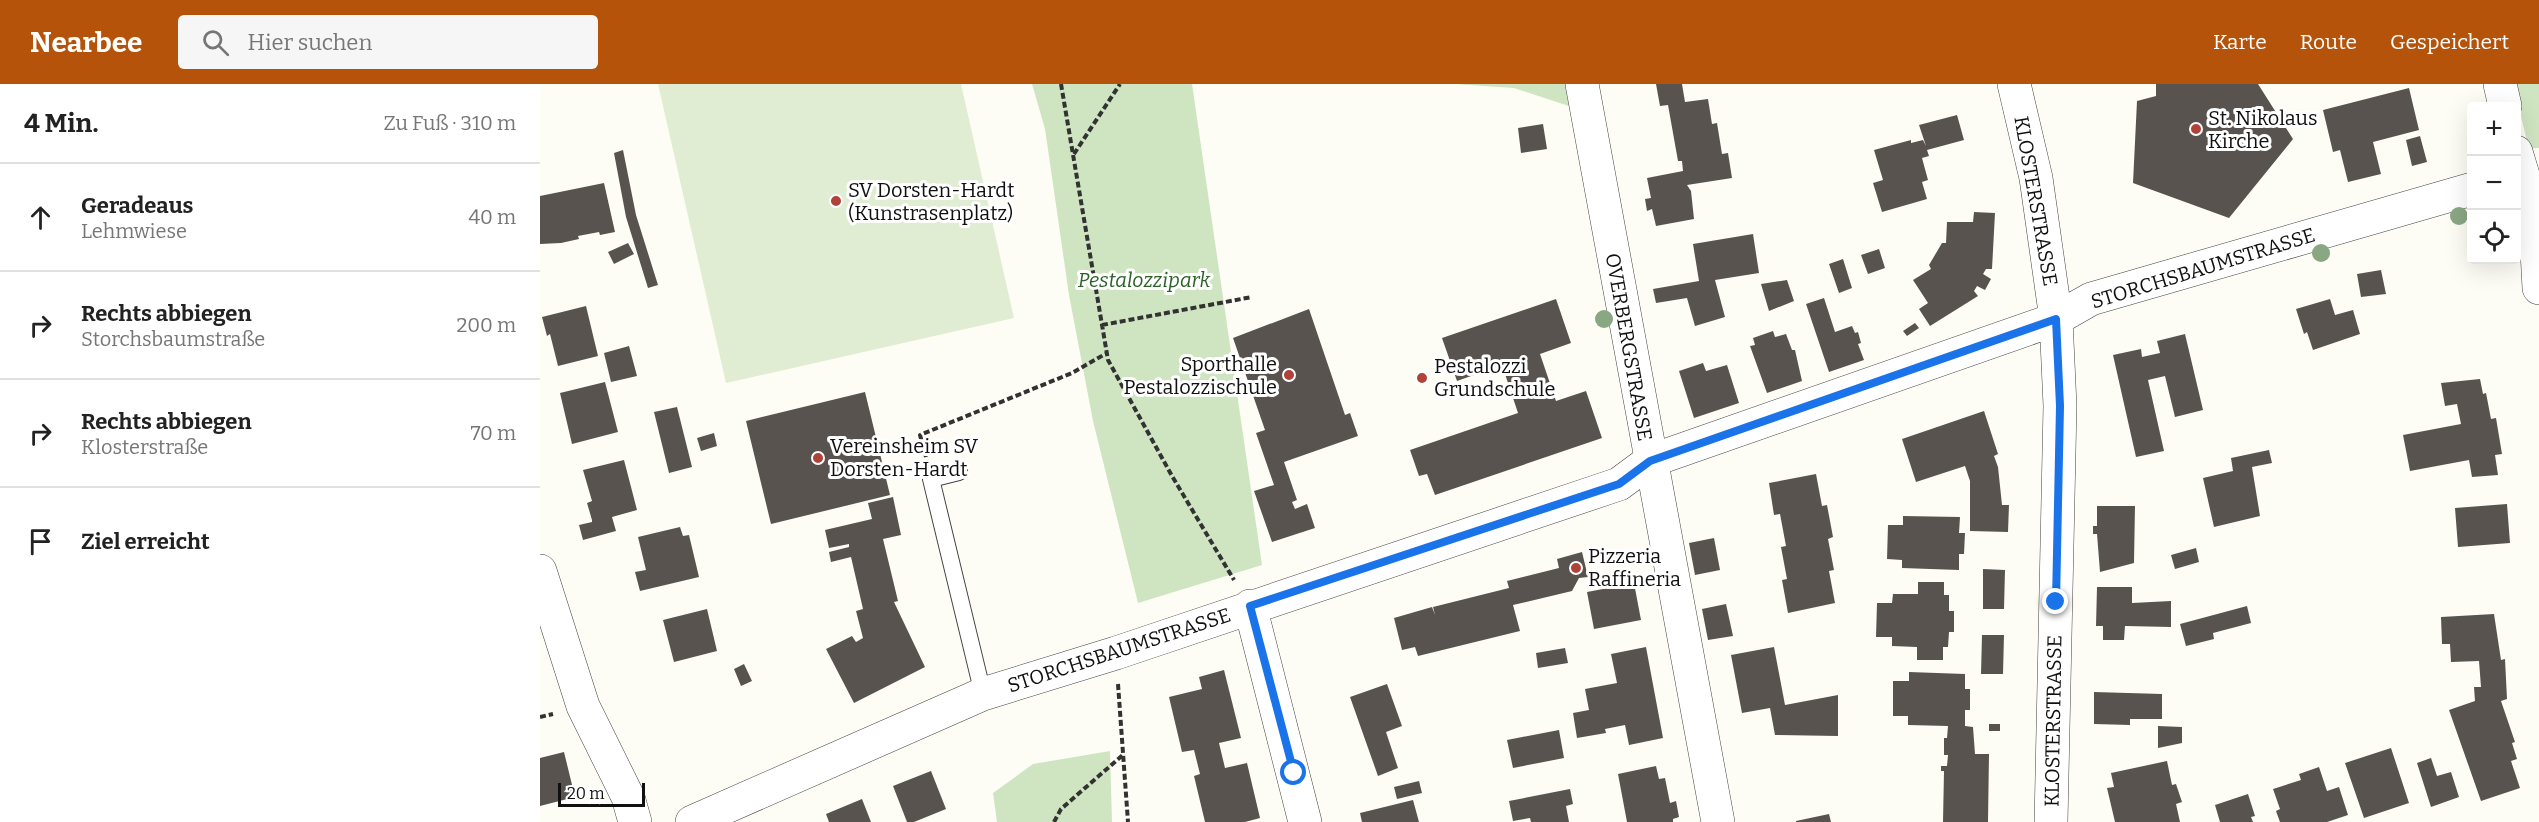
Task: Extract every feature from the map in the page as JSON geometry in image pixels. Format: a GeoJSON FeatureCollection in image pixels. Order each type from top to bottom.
{"type":"FeatureCollection","features":[{"type":"Feature","properties":{"kind":"street","name":"OVERBERGSTRASSE"},"geometry":{"type":"LineString","coordinates":[[1582,84],[1718,822]]}},
{"type":"Feature","properties":{"kind":"street","name":"KLOSTERSTRASSE"},"geometry":{"type":"LineString","coordinates":[[2014,84],[2036,178],[2056,319],[2060,406],[2051,822]]}},
{"type":"Feature","properties":{"kind":"street"},"geometry":{"type":"LineString","coordinates":[[2500,84],[2504,102]]}},
{"type":"Feature","properties":{"kind":"street"},"geometry":{"type":"LineString","coordinates":[[2524,170],[2535,214],[2539,288]]}},
{"type":"Feature","properties":{"kind":"street","name":"STORCHSBAUMSTRASSE"},"geometry":{"type":"LineString","coordinates":[[692,822],[983,694],[1116,653],[1250,606],[1619,484],[1650,461],[2056,319],[2091,299],[2467,190]]}},
{"type":"Feature","properties":{"kind":"street"},"geometry":{"type":"LineString","coordinates":[[540,571],[583,706],[628,797],[635,822]]}},
{"type":"Feature","properties":{"kind":"street"},"geometry":{"type":"LineString","coordinates":[[1250,606],[1305,822]]}},
{"type":"Feature","properties":{"kind":"lane"},"geometry":{"type":"LineString","coordinates":[[959,472],[931,479],[983,694]]}},
{"type":"Feature","properties":{"kind":"path"},"geometry":{"type":"LineString","coordinates":[[1061,84],[1108,360],[1172,476],[1250,606]]}},
{"type":"Feature","properties":{"kind":"path"},"geometry":{"type":"LineString","coordinates":[[1074,154],[1120,84]]}},
{"type":"Feature","properties":{"kind":"path"},"geometry":{"type":"LineString","coordinates":[[1102,325],[1252,297]]}},
{"type":"Feature","properties":{"kind":"path"},"geometry":{"type":"LineString","coordinates":[[931,479],[920,435],[1072,373],[1107,353]]}},
{"type":"Feature","properties":{"kind":"path"},"geometry":{"type":"LineString","coordinates":[[1116,653],[1128,822]]}},
{"type":"Feature","properties":{"kind":"path"},"geometry":{"type":"LineString","coordinates":[[1054,822],[1061,809],[1124,754]]}},
{"type":"Feature","properties":{"kind":"green space","name":"SV Dorsten-Hardt (Kunstrasenplatz)"},"geometry":{"type":"Polygon","coordinates":[[[658,84],[961,84],[1014,318],[726,383],[658,84]]]}},
{"type":"Feature","properties":{"kind":"green space","name":"Pestalozzipark"},"geometry":{"type":"Polygon","coordinates":[[[1032,84],[1192,84],[1262,565],[1138,603],[1093,421],[1069,295],[1045,129],[1032,84]]]}},
{"type":"Feature","properties":{"kind":"green space"},"geometry":{"type":"Polygon","coordinates":[[[1454,84],[1571,84],[1575,108],[1514,88],[1454,84]]]}},
{"type":"Feature","properties":{"kind":"green space"},"geometry":{"type":"Polygon","coordinates":[[[2513,84],[2539,84],[2539,148],[2532,148],[2526,137],[2521,117],[2521,102],[2517,102],[2513,84]]]}},
{"type":"Feature","properties":{"kind":"green space"},"geometry":{"type":"Polygon","coordinates":[[[1110,751],[1112,822],[997,822],[993,793],[1033,764],[1110,751]]]}},
{"type":"Feature","properties":{"kind":"building"},"geometry":{"type":"Polygon","coordinates":[[[1656,84],[1682,84],[1685,102],[1708,99],[1712,124],[1717,123],[1722,154],[1728,153],[1732,178],[1687,185],[1691,191],[1694,219],[1656,226],[1652,209],[1647,211],[1645,199],[1651,198],[1647,178],[1683,171],[1682,161],[1678,161],[1668,105],[1660,106],[1656,84]]]}},
{"type":"Feature","properties":{"kind":"building"},"geometry":{"type":"Polygon","coordinates":[[[2156,84],[2258,84],[2293,139],[2229,218],[2133,183],[2137,101],[2156,96],[2156,84]]]}},
{"type":"Feature","properties":{"kind":"building"},"geometry":{"type":"Polygon","coordinates":[[[2409,88],[2419,130],[2373,142],[2381,174],[2348,182],[2340,150],[2333,152],[2323,110],[2409,88]]]}},
{"type":"Feature","properties":{"kind":"building"},"geometry":{"type":"Polygon","coordinates":[[[1957,115],[1964,140],[1927,150],[1929,156],[1922,158],[1928,180],[1922,182],[1927,199],[1882,212],[1873,183],[1883,180],[1874,150],[1911,140],[1911,143],[1923,140],[1926,146],[1919,125],[1957,115]]]}},
{"type":"Feature","properties":{"kind":"building"},"geometry":{"type":"Polygon","coordinates":[[[1543,124],[1547,149],[1521,153],[1518,128],[1543,124]]]}},
{"type":"Feature","properties":{"kind":"building"},"geometry":{"type":"Polygon","coordinates":[[[2420,136],[2427,162],[2412,166],[2406,140],[2420,136]]]}},
{"type":"Feature","properties":{"kind":"building"},"geometry":{"type":"Polygon","coordinates":[[[623,150],[636,215],[658,285],[648,288],[626,217],[614,153],[623,150]]]}},
{"type":"Feature","properties":{"kind":"building"},"geometry":{"type":"Polygon","coordinates":[[[604,183],[615,232],[600,235],[599,232],[578,236],[579,239],[561,243],[540,244],[540,196],[604,183]]]}},
{"type":"Feature","properties":{"kind":"building"},"geometry":{"type":"Polygon","coordinates":[[[1974,212],[1995,213],[1992,269],[1986,269],[1983,274],[1991,279],[1985,290],[1977,286],[1974,291],[1978,296],[1930,326],[1919,309],[1928,303],[1913,280],[1931,269],[1929,265],[1942,243],[1946,243],[1947,222],[1973,222],[1974,212]]]}},
{"type":"Feature","properties":{"kind":"building"},"geometry":{"type":"Polygon","coordinates":[[[1753,234],[1759,273],[1715,280],[1725,317],[1695,326],[1687,298],[1656,303],[1653,289],[1699,281],[1693,244],[1753,234]]]}},
{"type":"Feature","properties":{"kind":"building"},"geometry":{"type":"Polygon","coordinates":[[[628,243],[634,254],[614,264],[608,252],[628,243]]]}},
{"type":"Feature","properties":{"kind":"building"},"geometry":{"type":"Polygon","coordinates":[[[1879,249],[1885,268],[1868,274],[1861,255],[1879,249]]]}},
{"type":"Feature","properties":{"kind":"building"},"geometry":{"type":"Polygon","coordinates":[[[1843,259],[1852,288],[1839,293],[1829,264],[1843,259]]]}},
{"type":"Feature","properties":{"kind":"building"},"geometry":{"type":"Polygon","coordinates":[[[2381,270],[2386,294],[2361,297],[2357,274],[2381,270]]]}},
{"type":"Feature","properties":{"kind":"building"},"geometry":{"type":"Polygon","coordinates":[[[1787,280],[1794,301],[1769,311],[1761,284],[1787,280]]]}},
{"type":"Feature","properties":{"kind":"building"},"geometry":{"type":"Polygon","coordinates":[[[1824,298],[1835,332],[1852,326],[1855,333],[1858,332],[1861,343],[1858,344],[1864,360],[1829,372],[1806,304],[1824,298]]]}},
{"type":"Feature","properties":{"kind":"building"},"geometry":{"type":"Polygon","coordinates":[[[1556,299],[1571,343],[1540,354],[1556,401],[1586,391],[1602,438],[1435,495],[1427,474],[1419,476],[1410,450],[1518,413],[1502,365],[1457,381],[1442,338],[1556,299]]]}},
{"type":"Feature","properties":{"kind":"building"},"geometry":{"type":"Polygon","coordinates":[[[2330,299],[2335,315],[2353,310],[2360,334],[2313,350],[2307,332],[2304,334],[2296,309],[2330,299]]]}},
{"type":"Feature","properties":{"kind":"building"},"geometry":{"type":"Polygon","coordinates":[[[586,306],[598,356],[558,366],[550,334],[547,336],[542,317],[586,306]]]}},
{"type":"Feature","properties":{"kind":"building","name":"Sporthalle Pestalozzischule"},"geometry":{"type":"Polygon","coordinates":[[[1309,309],[1345,415],[1350,413],[1358,436],[1284,462],[1297,500],[1292,502],[1295,509],[1307,504],[1315,528],[1272,542],[1254,491],[1274,485],[1256,433],[1265,430],[1233,338],[1309,309]]]}},
{"type":"Feature","properties":{"kind":"building"},"geometry":{"type":"Polygon","coordinates":[[[1915,323],[1919,328],[1907,336],[1903,331],[1915,323]]]}},
{"type":"Feature","properties":{"kind":"building"},"geometry":{"type":"Polygon","coordinates":[[[1773,331],[1775,337],[1786,334],[1792,350],[1795,350],[1802,381],[1767,393],[1750,346],[1755,345],[1753,338],[1773,331]]]}},
{"type":"Feature","properties":{"kind":"building"},"geometry":{"type":"Polygon","coordinates":[[[2185,334],[2203,410],[2175,417],[2165,376],[2148,380],[2164,451],[2136,457],[2113,355],[2141,349],[2142,357],[2160,353],[2157,341],[2185,334]]]}},
{"type":"Feature","properties":{"kind":"building"},"geometry":{"type":"Polygon","coordinates":[[[629,346],[637,376],[611,382],[604,353],[629,346]]]}},
{"type":"Feature","properties":{"kind":"building"},"geometry":{"type":"Polygon","coordinates":[[[1703,363],[1706,371],[1727,365],[1739,403],[1694,418],[1679,371],[1703,363]]]}},
{"type":"Feature","properties":{"kind":"building"},"geometry":{"type":"Polygon","coordinates":[[[2480,379],[2483,394],[2486,393],[2491,419],[2496,418],[2502,454],[2495,455],[2498,475],[2472,477],[2469,460],[2410,471],[2403,435],[2461,424],[2457,404],[2445,406],[2441,383],[2480,379]]]}},
{"type":"Feature","properties":{"kind":"building"},"geometry":{"type":"Polygon","coordinates":[[[605,382],[618,432],[572,444],[560,393],[605,382]]]}},
{"type":"Feature","properties":{"kind":"building","name":"Vereinsheim SV Dorsten-Hardt"},"geometry":{"type":"Polygon","coordinates":[[[865,392],[890,495],[771,524],[746,421],[865,392]]]}},
{"type":"Feature","properties":{"kind":"building"},"geometry":{"type":"Polygon","coordinates":[[[677,407],[692,467],[669,473],[654,412],[677,407]]]}},
{"type":"Feature","properties":{"kind":"building"},"geometry":{"type":"Polygon","coordinates":[[[1984,411],[1998,454],[1994,456],[1998,467],[2002,505],[2009,505],[2008,532],[1970,531],[1970,481],[1965,466],[1916,482],[1902,439],[1984,411]]]}},
{"type":"Feature","properties":{"kind":"building"},"geometry":{"type":"Polygon","coordinates":[[[714,433],[717,446],[701,451],[697,438],[714,433]]]}},
{"type":"Feature","properties":{"kind":"building"},"geometry":{"type":"Polygon","coordinates":[[[2269,450],[2272,463],[2252,467],[2260,516],[2214,527],[2203,478],[2233,471],[2231,458],[2269,450]]]}},
{"type":"Feature","properties":{"kind":"building"},"geometry":{"type":"Polygon","coordinates":[[[624,460],[637,510],[612,517],[616,531],[583,540],[579,525],[592,522],[587,503],[592,501],[583,470],[624,460]]]}},
{"type":"Feature","properties":{"kind":"building"},"geometry":{"type":"Polygon","coordinates":[[[1816,474],[1822,506],[1827,505],[1833,537],[1828,539],[1834,570],[1829,571],[1835,603],[1788,613],[1782,580],[1787,579],[1781,547],[1786,546],[1780,514],[1774,515],[1769,483],[1816,474]]]}},
{"type":"Feature","properties":{"kind":"building"},"geometry":{"type":"Polygon","coordinates":[[[893,497],[901,535],[883,539],[898,601],[894,602],[925,667],[854,703],[826,649],[852,636],[856,642],[863,638],[856,611],[863,609],[851,557],[831,562],[829,552],[849,547],[849,544],[829,548],[825,530],[872,519],[868,503],[893,497]]]}},
{"type":"Feature","properties":{"kind":"building"},"geometry":{"type":"Polygon","coordinates":[[[2507,504],[2510,543],[2458,547],[2455,508],[2507,504]]]}},
{"type":"Feature","properties":{"kind":"building"},"geometry":{"type":"Polygon","coordinates":[[[2097,506],[2135,506],[2134,563],[2100,572],[2097,534],[2093,534],[2093,526],[2097,526],[2097,506]]]}},
{"type":"Feature","properties":{"kind":"building"},"geometry":{"type":"Polygon","coordinates":[[[1903,516],[1960,517],[1959,533],[1965,533],[1964,554],[1959,554],[1959,570],[1902,568],[1902,560],[1887,559],[1888,525],[1903,525],[1903,516]]]}},
{"type":"Feature","properties":{"kind":"building"},"geometry":{"type":"Polygon","coordinates":[[[680,527],[683,536],[689,535],[699,577],[640,591],[635,572],[646,570],[638,537],[680,527]]]}},
{"type":"Feature","properties":{"kind":"building"},"geometry":{"type":"Polygon","coordinates":[[[1714,538],[1720,570],[1695,575],[1689,543],[1714,538]]]}},
{"type":"Feature","properties":{"kind":"building"},"geometry":{"type":"Polygon","coordinates":[[[2196,548],[2199,562],[2175,569],[2171,555],[2196,548]]]}},
{"type":"Feature","properties":{"kind":"building"},"geometry":{"type":"Polygon","coordinates":[[[1582,552],[1588,577],[1579,578],[1572,591],[1513,605],[1520,631],[1418,656],[1415,647],[1402,650],[1394,618],[1432,607],[1435,615],[1433,607],[1509,588],[1507,581],[1559,568],[1557,559],[1582,552]]]}},
{"type":"Feature","properties":{"kind":"building"},"geometry":{"type":"Polygon","coordinates":[[[1983,569],[2005,570],[2004,609],[1983,609],[1983,569]]]}},
{"type":"Feature","properties":{"kind":"building"},"geometry":{"type":"Polygon","coordinates":[[[1615,582],[1616,586],[1634,583],[1641,620],[1594,629],[1587,592],[1603,589],[1602,585],[1615,582]]]}},
{"type":"Feature","properties":{"kind":"building"},"geometry":{"type":"Polygon","coordinates":[[[1918,582],[1944,582],[1944,595],[1949,595],[1949,611],[1954,611],[1954,632],[1949,632],[1948,647],[1943,647],[1943,660],[1917,660],[1917,647],[1892,646],[1892,637],[1876,637],[1877,603],[1892,603],[1893,594],[1918,594],[1918,582]]]}},
{"type":"Feature","properties":{"kind":"building"},"geometry":{"type":"Polygon","coordinates":[[[2097,587],[2132,587],[2132,603],[2171,601],[2171,627],[2125,626],[2124,640],[2103,640],[2103,626],[2096,626],[2097,587]]]}},
{"type":"Feature","properties":{"kind":"building"},"geometry":{"type":"Polygon","coordinates":[[[1726,604],[1733,636],[1708,640],[1702,609],[1726,604]]]}},
{"type":"Feature","properties":{"kind":"building"},"geometry":{"type":"Polygon","coordinates":[[[2247,606],[2251,623],[2213,633],[2214,639],[2186,646],[2180,624],[2247,606]]]}},
{"type":"Feature","properties":{"kind":"building"},"geometry":{"type":"Polygon","coordinates":[[[707,609],[717,651],[674,662],[663,620],[707,609]]]}},
{"type":"Feature","properties":{"kind":"building"},"geometry":{"type":"Polygon","coordinates":[[[2494,614],[2501,660],[2505,659],[2507,699],[2501,701],[2515,742],[2512,743],[2517,759],[2511,761],[2520,788],[2481,801],[2449,710],[2475,701],[2474,687],[2481,687],[2479,661],[2451,662],[2450,644],[2442,644],[2441,617],[2494,614]]]}},
{"type":"Feature","properties":{"kind":"building"},"geometry":{"type":"Polygon","coordinates":[[[1982,635],[2004,635],[2003,674],[1981,674],[1982,635]]]}},
{"type":"Feature","properties":{"kind":"building"},"geometry":{"type":"Polygon","coordinates":[[[1646,647],[1663,738],[1629,745],[1625,725],[1605,729],[1606,733],[1577,738],[1573,713],[1589,710],[1585,689],[1617,683],[1611,654],[1646,647]]]}},
{"type":"Feature","properties":{"kind":"building"},"geometry":{"type":"Polygon","coordinates":[[[1774,647],[1785,705],[1838,695],[1838,736],[1775,735],[1770,708],[1742,713],[1731,655],[1774,647]]]}},
{"type":"Feature","properties":{"kind":"building"},"geometry":{"type":"Polygon","coordinates":[[[1565,648],[1568,663],[1538,668],[1536,653],[1565,648]]]}},
{"type":"Feature","properties":{"kind":"building"},"geometry":{"type":"Polygon","coordinates":[[[744,664],[752,681],[741,686],[734,669],[744,664]]]}},
{"type":"Feature","properties":{"kind":"building"},"geometry":{"type":"Polygon","coordinates":[[[1224,670],[1241,738],[1219,743],[1225,768],[1247,763],[1260,818],[1245,822],[1205,822],[1194,776],[1200,774],[1194,750],[1182,752],[1169,697],[1202,689],[1199,677],[1224,670]]]}},
{"type":"Feature","properties":{"kind":"building"},"geometry":{"type":"Polygon","coordinates":[[[1909,672],[1965,674],[1965,689],[1970,689],[1970,710],[1965,710],[1965,726],[1973,727],[1975,754],[1989,754],[1988,822],[1943,822],[1944,771],[1941,771],[1941,766],[1947,766],[1948,755],[1944,755],[1944,738],[1947,738],[1948,726],[1908,725],[1908,716],[1893,716],[1893,681],[1909,681],[1909,672]]]}},
{"type":"Feature","properties":{"kind":"building"},"geometry":{"type":"Polygon","coordinates":[[[1387,684],[1402,726],[1386,732],[1398,768],[1378,776],[1350,697],[1387,684]]]}},
{"type":"Feature","properties":{"kind":"building"},"geometry":{"type":"Polygon","coordinates":[[[2094,692],[2162,694],[2162,719],[2130,719],[2130,725],[2094,724],[2094,692]]]}},
{"type":"Feature","properties":{"kind":"building"},"geometry":{"type":"Polygon","coordinates":[[[1989,724],[2000,724],[2000,731],[1989,731],[1989,724]]]}},
{"type":"Feature","properties":{"kind":"building"},"geometry":{"type":"Polygon","coordinates":[[[2158,726],[2182,727],[2182,743],[2158,748],[2158,726]]]}},
{"type":"Feature","properties":{"kind":"building"},"geometry":{"type":"Polygon","coordinates":[[[1559,730],[1564,758],[1513,768],[1507,740],[1559,730]]]}},
{"type":"Feature","properties":{"kind":"building"},"geometry":{"type":"Polygon","coordinates":[[[2391,748],[2409,803],[2364,818],[2345,763],[2391,748]]]}},
{"type":"Feature","properties":{"kind":"building"},"geometry":{"type":"Polygon","coordinates":[[[564,752],[575,797],[540,806],[540,758],[564,752]]]}},
{"type":"Feature","properties":{"kind":"building"},"geometry":{"type":"Polygon","coordinates":[[[2431,758],[2437,776],[2451,772],[2459,797],[2431,807],[2417,763],[2431,758]]]}},
{"type":"Feature","properties":{"kind":"building"},"geometry":{"type":"Polygon","coordinates":[[[2167,761],[2172,785],[2176,784],[2182,802],[2176,804],[2180,822],[2115,822],[2107,788],[2114,787],[2111,773],[2167,761]]]}},
{"type":"Feature","properties":{"kind":"building"},"geometry":{"type":"Polygon","coordinates":[[[1656,766],[1659,779],[1665,778],[1670,803],[1676,801],[1679,817],[1673,819],[1673,822],[1627,822],[1618,774],[1656,766]]]}},
{"type":"Feature","properties":{"kind":"building"},"geometry":{"type":"Polygon","coordinates":[[[2319,767],[2327,791],[2339,787],[2348,815],[2327,822],[2280,822],[2276,811],[2280,809],[2273,789],[2301,780],[2299,774],[2319,767]]]}},
{"type":"Feature","properties":{"kind":"building"},"geometry":{"type":"Polygon","coordinates":[[[931,771],[946,809],[914,822],[907,822],[893,786],[931,771]]]}},
{"type":"Feature","properties":{"kind":"building"},"geometry":{"type":"Polygon","coordinates":[[[1419,781],[1422,793],[1397,799],[1394,787],[1419,781]]]}},
{"type":"Feature","properties":{"kind":"building"},"geometry":{"type":"Polygon","coordinates":[[[1570,789],[1573,804],[1566,806],[1569,822],[1531,822],[1530,818],[1513,821],[1509,801],[1570,789]]]}},
{"type":"Feature","properties":{"kind":"building"},"geometry":{"type":"Polygon","coordinates":[[[2248,794],[2255,816],[2251,817],[2253,822],[2220,822],[2215,805],[2248,794]]]}},
{"type":"Feature","properties":{"kind":"building"},"geometry":{"type":"Polygon","coordinates":[[[862,799],[871,822],[829,822],[826,814],[862,799]]]}},
{"type":"Feature","properties":{"kind":"building"},"geometry":{"type":"Polygon","coordinates":[[[1413,800],[1419,822],[1362,822],[1360,813],[1413,800]]]}},
{"type":"Feature","properties":{"kind":"building"},"geometry":{"type":"Polygon","coordinates":[[[1829,814],[1831,822],[1796,822],[1796,821],[1829,814]]]}},
{"type":"Feature","properties":{"kind":"place","name":"St. Nikolaus Kirche"},"geometry":{"type":"Point","coordinates":[2196,129]}},
{"type":"Feature","properties":{"kind":"place","name":"SV Dorsten-Hardt (Kunstrasenplatz)"},"geometry":{"type":"Point","coordinates":[836,201]}},
{"type":"Feature","properties":{"kind":"place","name":"Sporthalle Pestalozzischule"},"geometry":{"type":"Point","coordinates":[1289,375]}},
{"type":"Feature","properties":{"kind":"place","name":"Pestalozzi Grundschule"},"geometry":{"type":"Point","coordinates":[1422,378]}},
{"type":"Feature","properties":{"kind":"place","name":"Vereinsheim SV Dorsten-Hardt"},"geometry":{"type":"Point","coordinates":[818,458]}},
{"type":"Feature","properties":{"kind":"place","name":"Pizzeria Raffineria"},"geometry":{"type":"Point","coordinates":[1576,568]}},
{"type":"Feature","properties":{"kind":"route"},"geometry":{"type":"LineString","coordinates":[[1294,773],[1250,606],[1619,484],[1650,461],[2056,319],[2060,406],[2056,602]]}}]}
